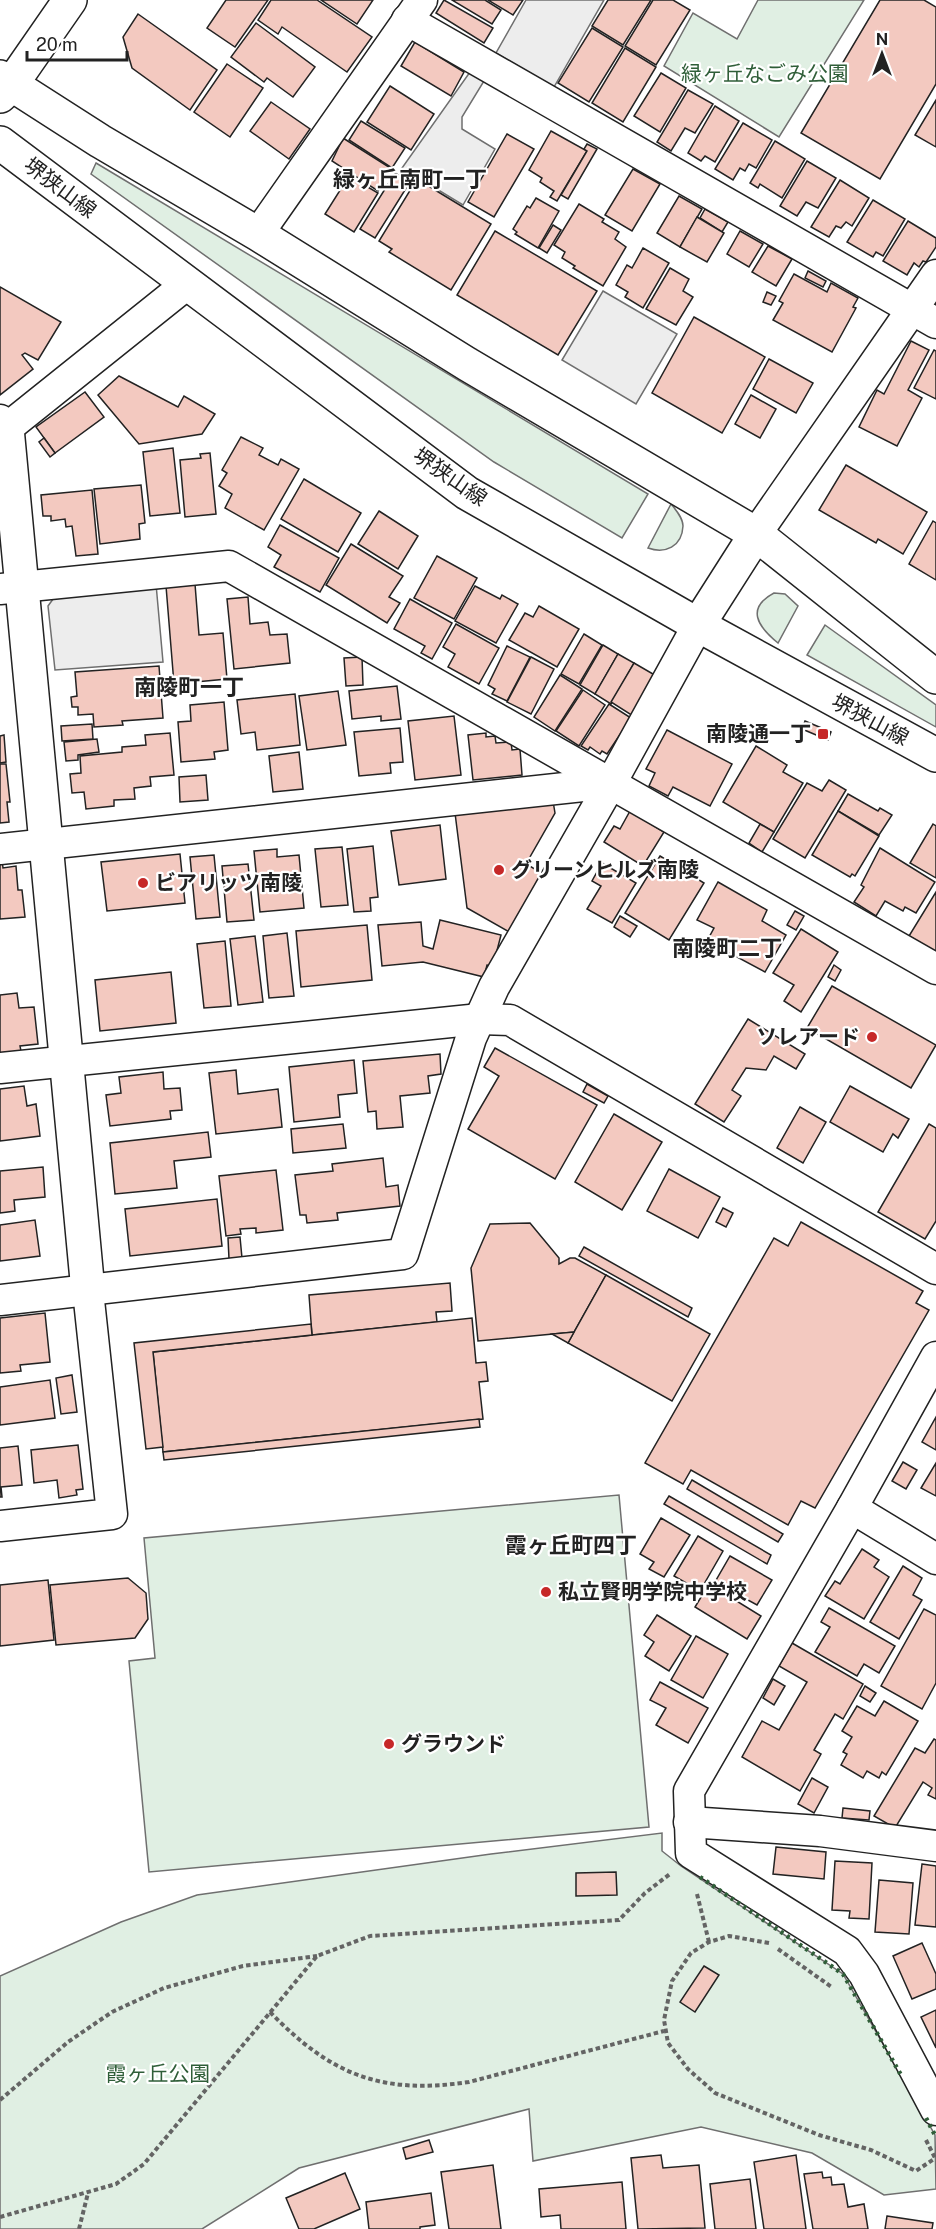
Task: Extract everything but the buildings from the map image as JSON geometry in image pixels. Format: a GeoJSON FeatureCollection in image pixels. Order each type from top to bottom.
{"type":"FeatureCollection","features":[{"type":"Feature","properties":{"kind":"main road"},"geometry":{"type":"LineString","coordinates":[[70,0],[4,86],[258,234],[467,364],[756,534],[936,677]]}},
{"type":"Feature","properties":{"kind":"main road","name":"堺狭山線"},"geometry":{"type":"LineString","coordinates":[[0,143],[467,493],[698,625],[936,755]]}},
{"type":"Feature","properties":{"kind":"main road"},"geometry":{"type":"LineString","coordinates":[[3,424],[10,587],[44,845],[88,1291]]}},
{"type":"Feature","properties":{"kind":"main road"},"geometry":{"type":"LineString","coordinates":[[698,625],[756,534]]}},
{"type":"Feature","properties":{"kind":"street"},"geometry":{"type":"LineString","coordinates":[[258,234],[414,10],[924,316]]}},
{"type":"Feature","properties":{"kind":"street"},"geometry":{"type":"LineString","coordinates":[[756,534],[924,316],[936,275]]}},
{"type":"Feature","properties":{"kind":"street"},"geometry":{"type":"LineString","coordinates":[[3,424],[187,284]]}},
{"type":"Feature","properties":{"kind":"street"},"geometry":{"type":"LineString","coordinates":[[10,587],[229,566],[936,969]]}},
{"type":"Feature","properties":{"kind":"street"},"geometry":{"type":"LineString","coordinates":[[0,1300],[403,1254],[471,1038],[494,987],[698,625]]}},
{"type":"Feature","properties":{"kind":"street"},"geometry":{"type":"LineString","coordinates":[[0,849],[611,783]]}},
{"type":"Feature","properties":{"kind":"street"},"geometry":{"type":"LineString","coordinates":[[0,1068],[480,1019],[510,1020],[936,1269]]}},
{"type":"Feature","properties":{"kind":"street"},"geometry":{"type":"LineString","coordinates":[[0,1526],[112,1514],[88,1291]]}},
{"type":"Feature","properties":{"kind":"street"},"geometry":{"type":"LineString","coordinates":[[929,2121],[864,1974],[847,1951],[691,1853],[689,1791],[936,1357]]}},
{"type":"Feature","properties":{"kind":"street"},"geometry":{"type":"LineString","coordinates":[[852,1508],[936,1558]]}},
{"type":"Feature","properties":{"kind":"street"},"geometry":{"type":"LineString","coordinates":[[689,1822],[820,1831],[936,1846]]}},
{"type":"Feature","properties":{"kind":"path"},"geometry":{"type":"LineString","coordinates":[[0,2100],[68,2042],[112,2012],[164,1988],[243,1966],[317,1956],[370,1936],[619,1920],[645,1893],[672,1873],[680,1878]]}},
{"type":"Feature","properties":{"kind":"path"},"geometry":{"type":"LineString","coordinates":[[693,1889],[698,1895],[709,1942]]}},
{"type":"Feature","properties":{"kind":"path"},"geometry":{"type":"LineString","coordinates":[[837,1992],[769,1942],[729,1936],[709,1942],[691,1953],[672,1981],[664,2031],[668,2043],[688,2069],[715,2093],[819,2136],[871,2150],[916,2171],[935,2160],[929,2121]]}},
{"type":"Feature","properties":{"kind":"path"},"geometry":{"type":"LineString","coordinates":[[0,2217],[116,2184],[144,2164],[317,1956]]}},
{"type":"Feature","properties":{"kind":"path"},"geometry":{"type":"LineString","coordinates":[[270,2012],[310,2050],[341,2069],[374,2080],[404,2085],[447,2085],[469,2082],[664,2031]]}},
{"type":"Feature","properties":{"kind":"path"},"geometry":{"type":"LineString","coordinates":[[79,2229],[88,2193]]}},
{"type":"Feature","properties":{"kind":"green space","name":"緑ヶ丘なごみ公園"},"geometry":{"type":"Polygon","coordinates":[[[758,0],[864,0],[779,137],[664,66],[693,13],[737,39],[758,0]]]}},
{"type":"Feature","properties":{"kind":"green space"},"geometry":{"type":"Polygon","coordinates":[[[96,163],[648,494],[622,538],[494,462],[91,174],[96,163]]]}},
{"type":"Feature","properties":{"kind":"green space"},"geometry":{"type":"Polygon","coordinates":[[[671,504],[683,523],[680,539],[672,547],[666,549],[648,548],[671,504]]]}},
{"type":"Feature","properties":{"kind":"green space"},"geometry":{"type":"Polygon","coordinates":[[[774,593],[785,594],[798,606],[778,643],[760,624],[757,611],[765,599],[774,593]]]}},
{"type":"Feature","properties":{"kind":"green space"},"geometry":{"type":"Polygon","coordinates":[[[825,625],[936,705],[936,727],[807,655],[825,625]]]}},
{"type":"Feature","properties":{"kind":"green space","name":"グラウンド"},"geometry":{"type":"Polygon","coordinates":[[[619,1495],[649,1827],[149,1872],[129,1661],[155,1658],[144,1538],[619,1495]]]}},
{"type":"Feature","properties":{"kind":"green space","name":"霞ヶ丘公園"},"geometry":{"type":"Polygon","coordinates":[[[662,1833],[662,1851],[681,1866],[843,1974],[935,2135],[936,2189],[884,2195],[812,2153],[701,2127],[533,2161],[529,2109],[299,2168],[202,2229],[0,2229],[0,1976],[121,1922],[197,1895],[662,1833]]]}},
{"type":"Feature","properties":{"kind":"shaded area"},"geometry":{"type":"Polygon","coordinates":[[[526,0],[604,0],[554,87],[496,53],[526,0]]]}},
{"type":"Feature","properties":{"kind":"shaded area"},"geometry":{"type":"Polygon","coordinates":[[[470,72],[484,81],[462,117],[462,129],[495,149],[463,205],[402,168],[470,72]]]}},
{"type":"Feature","properties":{"kind":"shaded area"},"geometry":{"type":"Polygon","coordinates":[[[603,291],[677,334],[636,404],[562,360],[603,291]]]}},
{"type":"Feature","properties":{"kind":"shaded area"},"geometry":{"type":"Polygon","coordinates":[[[156,584],[163,662],[55,670],[48,606],[56,595],[156,584]]]}},
{"type":"Feature","properties":{"kind":"hedge"},"geometry":{"type":"LineString","coordinates":[[700,1877],[843,1974],[901,2075]]}},
{"type":"Feature","properties":{"kind":"hedge"},"geometry":{"type":"LineString","coordinates":[[926,2118],[936,2137]]}},
{"type":"Feature","properties":{"kind":"place","name":"南陵通一丁"},"geometry":{"type":"Point","coordinates":[823,734]}},
{"type":"Feature","properties":{"kind":"place","name":"グリーンヒルズ南陵"},"geometry":{"type":"Point","coordinates":[499,870]}},
{"type":"Feature","properties":{"kind":"place","name":"ビアリッツ南陵"},"geometry":{"type":"Point","coordinates":[143,883]}},
{"type":"Feature","properties":{"kind":"place","name":"ソレアード"},"geometry":{"type":"Point","coordinates":[872,1037]}},
{"type":"Feature","properties":{"kind":"place","name":"私立賢明学院中学校"},"geometry":{"type":"Point","coordinates":[546,1592]}},
{"type":"Feature","properties":{"kind":"place","name":"グラウンド"},"geometry":{"type":"Point","coordinates":[389,1744]}},
{"type":"Feature","properties":{"kind":"district","name":"緑ヶ丘南町一丁"},"geometry":{"type":"Point","coordinates":[410,179]}},
{"type":"Feature","properties":{"kind":"district","name":"南陵町一丁"},"geometry":{"type":"Point","coordinates":[189,687]}},
{"type":"Feature","properties":{"kind":"district","name":"南陵町二丁"},"geometry":{"type":"Point","coordinates":[727,948]}},
{"type":"Feature","properties":{"kind":"district","name":"霞ヶ丘町四丁"},"geometry":{"type":"Point","coordinates":[571,1545]}}]}
